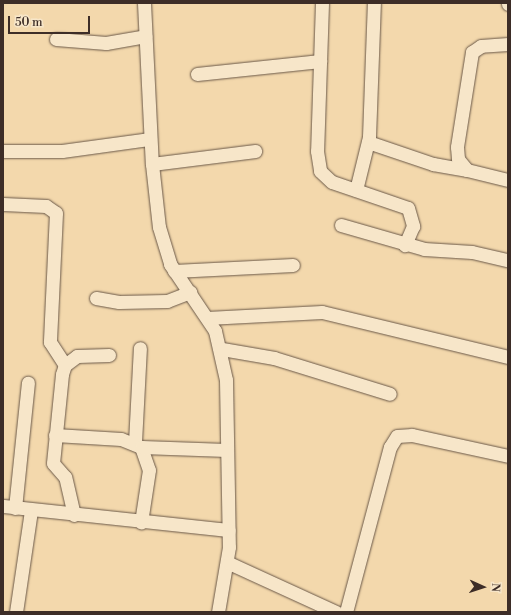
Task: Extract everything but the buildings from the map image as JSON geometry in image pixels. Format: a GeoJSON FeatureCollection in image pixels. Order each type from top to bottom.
{"type":"FeatureCollection","features":[{"type":"Feature","properties":{"kind":"street"},"geometry":{"type":"LineString","coordinates":[[144,3],[150,139],[160,234],[174,270],[207,318],[222,349],[227,450],[229,563],[218,612]]}},
{"type":"Feature","properties":{"kind":"street"},"geometry":{"type":"LineString","coordinates":[[322,3],[317,151],[320,171],[332,182],[412,212],[413,226],[405,245]]}},
{"type":"Feature","properties":{"kind":"street"},"geometry":{"type":"LineString","coordinates":[[356,190],[368,142],[374,3]]}},
{"type":"Feature","properties":{"kind":"street"},"geometry":{"type":"LineString","coordinates":[[56,39],[106,43],[145,36]]}},
{"type":"Feature","properties":{"kind":"street"},"geometry":{"type":"LineString","coordinates":[[467,170],[458,159],[457,130],[472,52],[481,46],[508,44]]}},
{"type":"Feature","properties":{"kind":"street"},"geometry":{"type":"LineString","coordinates":[[197,74],[320,61]]}},
{"type":"Feature","properties":{"kind":"street"},"geometry":{"type":"LineString","coordinates":[[3,151],[62,151],[150,139]]}},
{"type":"Feature","properties":{"kind":"street"},"geometry":{"type":"LineString","coordinates":[[368,142],[433,164],[467,170],[508,180]]}},
{"type":"Feature","properties":{"kind":"street"},"geometry":{"type":"LineString","coordinates":[[152,164],[255,151]]}},
{"type":"Feature","properties":{"kind":"street"},"geometry":{"type":"LineString","coordinates":[[3,204],[46,206],[56,213],[50,342],[65,365],[55,435],[53,463],[67,483],[74,515]]}},
{"type":"Feature","properties":{"kind":"street"},"geometry":{"type":"LineString","coordinates":[[341,224],[405,245],[508,260]]}},
{"type":"Feature","properties":{"kind":"street"},"geometry":{"type":"LineString","coordinates":[[174,270],[292,265]]}},
{"type":"Feature","properties":{"kind":"street"},"geometry":{"type":"LineString","coordinates":[[96,298],[119,302],[167,301],[190,292]]}},
{"type":"Feature","properties":{"kind":"street"},"geometry":{"type":"LineString","coordinates":[[207,318],[322,312],[430,341],[508,357]]}},
{"type":"Feature","properties":{"kind":"street"},"geometry":{"type":"LineString","coordinates":[[140,348],[138,444],[148,470],[142,522]]}},
{"type":"Feature","properties":{"kind":"street"},"geometry":{"type":"LineString","coordinates":[[222,349],[274,358],[390,394]]}},
{"type":"Feature","properties":{"kind":"street"},"geometry":{"type":"LineString","coordinates":[[65,365],[77,356],[110,355]]}},
{"type":"Feature","properties":{"kind":"street"},"geometry":{"type":"LineString","coordinates":[[28,383],[9,507],[229,530]]}},
{"type":"Feature","properties":{"kind":"street"},"geometry":{"type":"LineString","coordinates":[[55,435],[138,444],[227,450]]}},
{"type":"Feature","properties":{"kind":"street"},"geometry":{"type":"LineString","coordinates":[[346,612],[390,447],[397,436],[412,436],[508,456]]}},
{"type":"Feature","properties":{"kind":"street"},"geometry":{"type":"LineString","coordinates":[[16,612],[31,510]]}},
{"type":"Feature","properties":{"kind":"street"},"geometry":{"type":"LineString","coordinates":[[229,563],[308,606],[336,612]]}}]}
